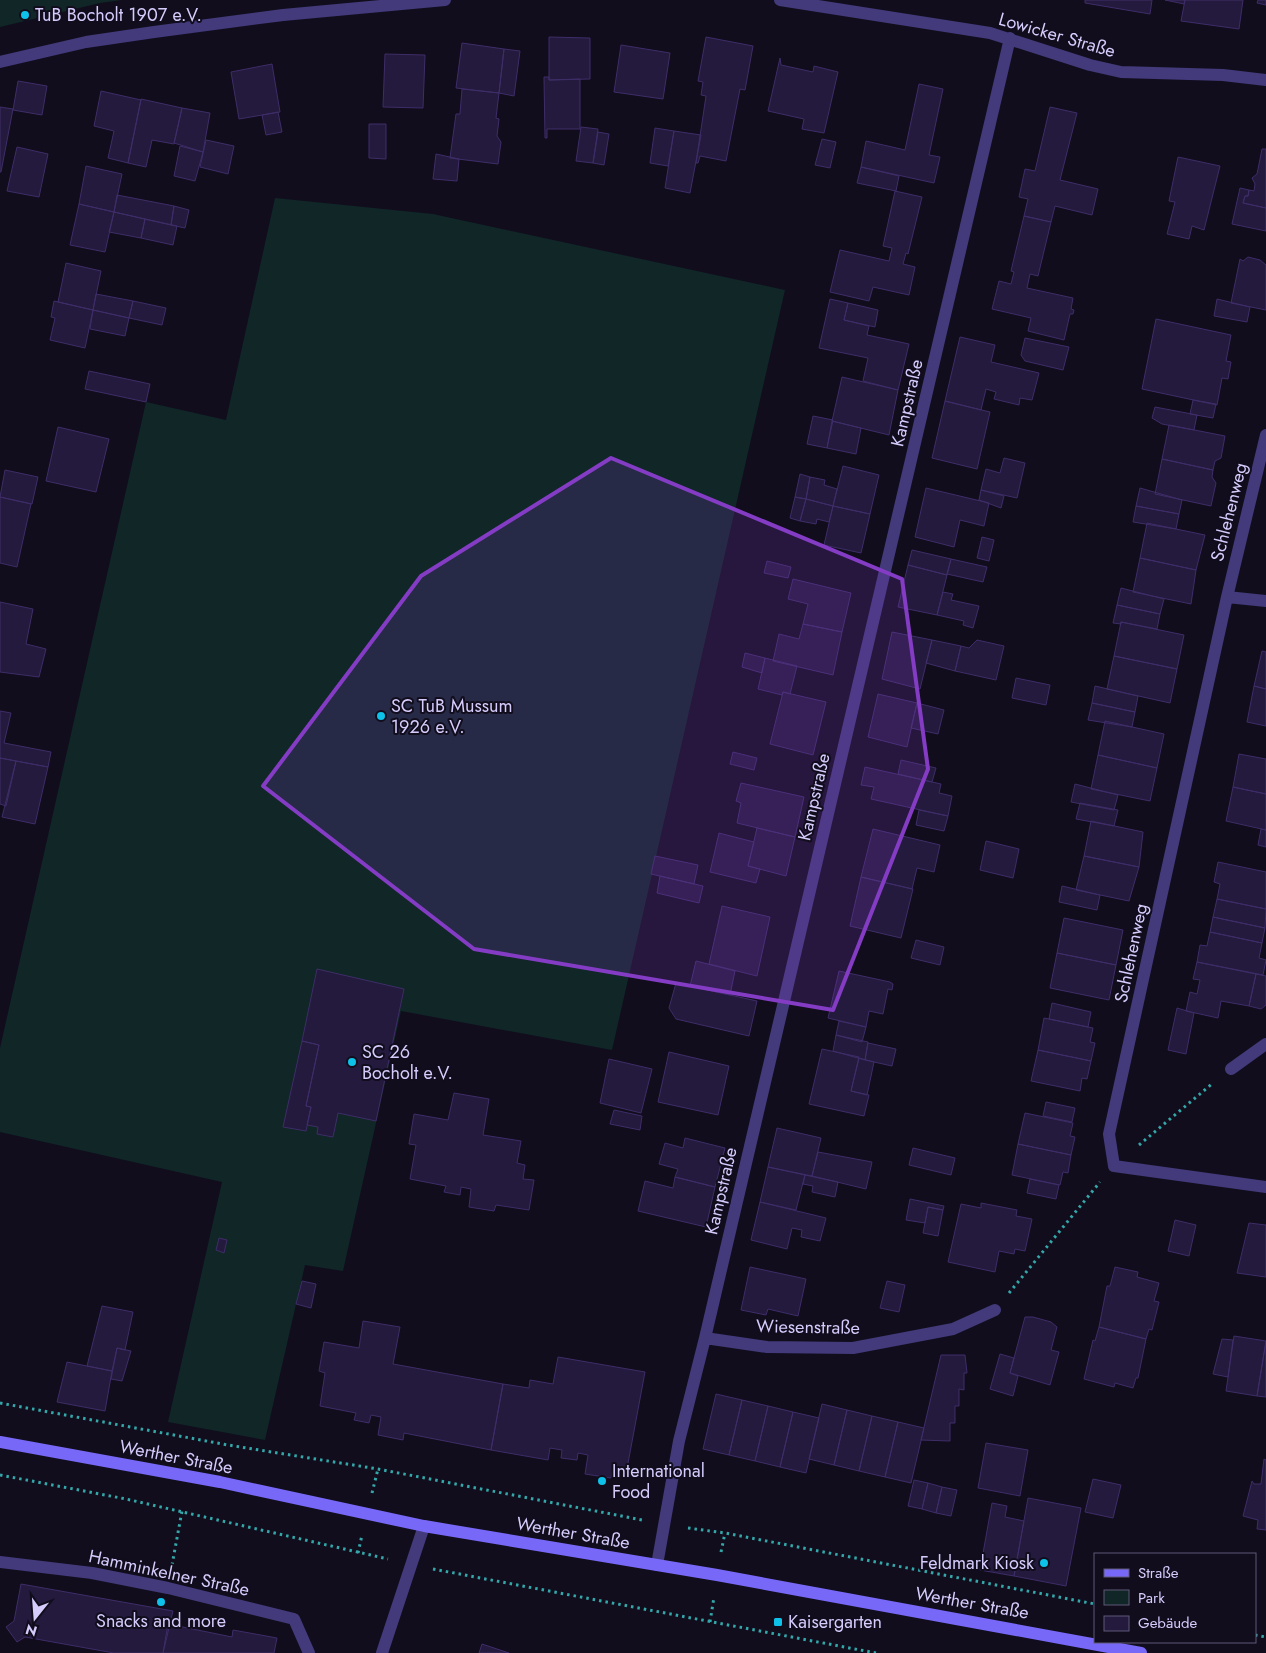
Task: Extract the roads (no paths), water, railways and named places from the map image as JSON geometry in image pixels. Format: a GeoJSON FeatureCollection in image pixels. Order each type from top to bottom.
{"type":"FeatureCollection","features":[{"type":"Feature","properties":{"kind":"main road","name":"Werther Straße"},"geometry":{"type":"LineString","coordinates":[[0,1442],[220,1482],[424,1526],[657,1565],[1141,1653]]}},
{"type":"Feature","properties":{"kind":"street"},"geometry":{"type":"LineString","coordinates":[[0,62],[86,42],[154,32],[283,15],[445,0]]}},
{"type":"Feature","properties":{"kind":"street","name":"Lowicker Straße"},"geometry":{"type":"LineString","coordinates":[[780,0],[990,33],[1090,65],[1121,72],[1224,75],[1266,80]]}},
{"type":"Feature","properties":{"kind":"street","name":"Kampstraße"},"geometry":{"type":"LineString","coordinates":[[657,1565],[678,1441],[705,1338],[1010,38]]}},
{"type":"Feature","properties":{"kind":"street","name":"Schlehenweg"},"geometry":{"type":"LineString","coordinates":[[1266,435],[1227,597],[1109,1134],[1114,1166],[1266,1187]]}},
{"type":"Feature","properties":{"kind":"street"},"geometry":{"type":"LineString","coordinates":[[1227,597],[1266,601]]}},
{"type":"Feature","properties":{"kind":"street"},"geometry":{"type":"LineString","coordinates":[[1231,1069],[1266,1044]]}},
{"type":"Feature","properties":{"kind":"street","name":"Wiesenstraße"},"geometry":{"type":"LineString","coordinates":[[705,1338],[767,1347],[853,1348],[953,1329],[995,1310]]}},
{"type":"Feature","properties":{"kind":"street"},"geometry":{"type":"LineString","coordinates":[[382,1653],[424,1526]]}},
{"type":"Feature","properties":{"kind":"street","name":"Hamminkelner Straße"},"geometry":{"type":"LineString","coordinates":[[0,1562],[92,1573],[168,1588],[294,1619],[308,1653]]}},
{"type":"Feature","properties":{"kind":"place","name":"TuB Bocholt 1907 e.V."},"geometry":{"type":"Point","coordinates":[25,15]}},
{"type":"Feature","properties":{"kind":"place","name":"SC TuB Mussum 1926 e.V."},"geometry":{"type":"Point","coordinates":[381,716]}},
{"type":"Feature","properties":{"kind":"place","name":"SC 26 Bocholt e.V."},"geometry":{"type":"Point","coordinates":[352,1062]}},
{"type":"Feature","properties":{"kind":"place","name":"International Food"},"geometry":{"type":"Point","coordinates":[602,1481]}},
{"type":"Feature","properties":{"kind":"place","name":"Feldmark Kiosk"},"geometry":{"type":"Point","coordinates":[1044,1563]}},
{"type":"Feature","properties":{"kind":"place","name":"Snacks and more"},"geometry":{"type":"Point","coordinates":[161,1602]}},
{"type":"Feature","properties":{"kind":"place","name":"Kaisergarten"},"geometry":{"type":"Point","coordinates":[778,1622]}}]}
